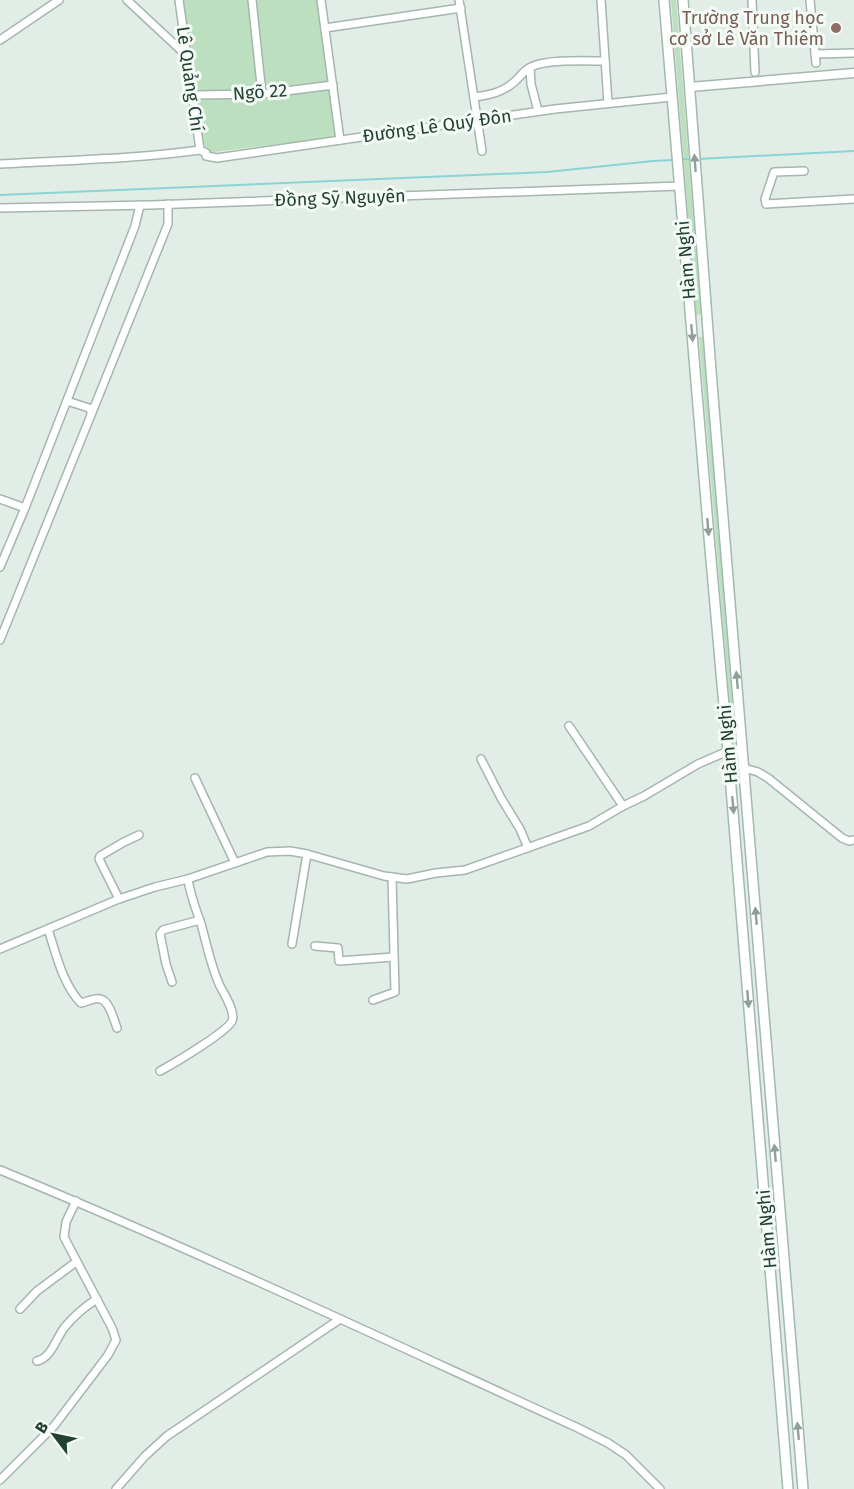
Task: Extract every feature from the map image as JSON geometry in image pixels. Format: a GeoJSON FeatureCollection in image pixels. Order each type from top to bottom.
{"type":"FeatureCollection","features":[{"type":"Feature","properties":{"kind":"main road","name":"Hàm Nghi"},"geometry":{"type":"LineString","coordinates":[[664,0],[788,1489]]}},
{"type":"Feature","properties":{"kind":"main road","name":"Hàm Nghi"},"geometry":{"type":"LineString","coordinates":[[683,0],[712,384],[803,1489]]}},
{"type":"Feature","properties":{"kind":"street"},"geometry":{"type":"LineString","coordinates":[[0,40],[59,0]]}},
{"type":"Feature","properties":{"kind":"street"},"geometry":{"type":"LineString","coordinates":[[127,0],[186,55]]}},
{"type":"Feature","properties":{"kind":"street","name":"Lê Quảng Chí"},"geometry":{"type":"LineString","coordinates":[[179,0],[193,103],[203,152]]}},
{"type":"Feature","properties":{"kind":"street"},"geometry":{"type":"LineString","coordinates":[[252,0],[262,94]]}},
{"type":"Feature","properties":{"kind":"street"},"geometry":{"type":"LineString","coordinates":[[321,0],[340,140]]}},
{"type":"Feature","properties":{"kind":"street"},"geometry":{"type":"LineString","coordinates":[[459,0],[482,151]]}},
{"type":"Feature","properties":{"kind":"street"},"geometry":{"type":"LineString","coordinates":[[601,0],[608,103]]}},
{"type":"Feature","properties":{"kind":"street"},"geometry":{"type":"LineString","coordinates":[[752,0],[755,72]]}},
{"type":"Feature","properties":{"kind":"street"},"geometry":{"type":"LineString","coordinates":[[810,0],[816,63]]}},
{"type":"Feature","properties":{"kind":"street"},"geometry":{"type":"LineString","coordinates":[[325,28],[461,8]]}},
{"type":"Feature","properties":{"kind":"street"},"geometry":{"type":"LineString","coordinates":[[815,54],[854,52]]}},
{"type":"Feature","properties":{"kind":"street"},"geometry":{"type":"LineString","coordinates":[[474,97],[501,92],[530,68],[541,64],[605,61]]}},
{"type":"Feature","properties":{"kind":"street"},"geometry":{"type":"LineString","coordinates":[[530,68],[531,84],[538,111]]}},
{"type":"Feature","properties":{"kind":"street"},"geometry":{"type":"LineString","coordinates":[[690,87],[854,73]]}},
{"type":"Feature","properties":{"kind":"street","name":"Ngõ 22"},"geometry":{"type":"LineString","coordinates":[[193,103],[196,95],[262,94],[333,85]]}},
{"type":"Feature","properties":{"kind":"street","name":"Đường Lê Quý Đôn"},"geometry":{"type":"LineString","coordinates":[[0,164],[203,152],[206,156],[217,158],[538,111],[672,97]]}},
{"type":"Feature","properties":{"kind":"street"},"geometry":{"type":"LineString","coordinates":[[804,171],[774,172],[765,199],[766,204],[854,199]]}},
{"type":"Feature","properties":{"kind":"street","name":"Đồng Sỹ Nguyên"},"geometry":{"type":"LineString","coordinates":[[0,208],[680,186]]}},
{"type":"Feature","properties":{"kind":"street"},"geometry":{"type":"LineString","coordinates":[[0,640],[168,224],[168,204]]}},
{"type":"Feature","properties":{"kind":"street"},"geometry":{"type":"LineString","coordinates":[[0,567],[135,226],[140,205]]}},
{"type":"Feature","properties":{"kind":"street"},"geometry":{"type":"LineString","coordinates":[[66,401],[86,407],[91,410],[91,415]]}},
{"type":"Feature","properties":{"kind":"street"},"geometry":{"type":"LineString","coordinates":[[0,499],[25,508]]}},
{"type":"Feature","properties":{"kind":"street"},"geometry":{"type":"LineString","coordinates":[[569,726],[622,806]]}},
{"type":"Feature","properties":{"kind":"street"},"geometry":{"type":"LineString","coordinates":[[0,949],[119,899],[188,879],[267,852],[290,851],[308,854],[392,878],[407,879],[465,870],[589,826],[698,764],[742,749]]}},
{"type":"Feature","properties":{"kind":"street"},"geometry":{"type":"LineString","coordinates":[[481,759],[528,848]]}},
{"type":"Feature","properties":{"kind":"street"},"geometry":{"type":"LineString","coordinates":[[744,768],[768,778],[842,838],[854,840]]}},
{"type":"Feature","properties":{"kind":"street"},"geometry":{"type":"LineString","coordinates":[[195,778],[236,863]]}},
{"type":"Feature","properties":{"kind":"street"},"geometry":{"type":"LineString","coordinates":[[119,899],[99,859],[100,856],[140,835]]}},
{"type":"Feature","properties":{"kind":"street"},"geometry":{"type":"LineString","coordinates":[[292,944],[308,854]]}},
{"type":"Feature","properties":{"kind":"street"},"geometry":{"type":"LineString","coordinates":[[373,1000],[394,992],[392,878]]}},
{"type":"Feature","properties":{"kind":"street"},"geometry":{"type":"LineString","coordinates":[[160,1071],[198,1048],[232,1022],[232,1012],[215,973],[188,879]]}},
{"type":"Feature","properties":{"kind":"street"},"geometry":{"type":"LineString","coordinates":[[172,982],[160,934],[163,930],[200,920]]}},
{"type":"Feature","properties":{"kind":"street"},"geometry":{"type":"LineString","coordinates":[[48,929],[59,963],[75,996],[81,1003],[99,998],[104,1000],[111,1010],[117,1028]]}},
{"type":"Feature","properties":{"kind":"street"},"geometry":{"type":"LineString","coordinates":[[315,946],[338,948],[339,961],[393,957]]}},
{"type":"Feature","properties":{"kind":"street"},"geometry":{"type":"LineString","coordinates":[[0,1170],[76,1201],[340,1319],[608,1443],[626,1455],[660,1489]]}},
{"type":"Feature","properties":{"kind":"street"},"geometry":{"type":"LineString","coordinates":[[0,1480],[54,1426],[114,1346],[116,1340],[64,1237],[66,1222],[76,1201]]}},
{"type":"Feature","properties":{"kind":"street"},"geometry":{"type":"LineString","coordinates":[[20,1309],[37,1291],[76,1262]]}},
{"type":"Feature","properties":{"kind":"street"},"geometry":{"type":"LineString","coordinates":[[37,1361],[44,1359],[75,1316],[97,1299]]}},
{"type":"Feature","properties":{"kind":"street"},"geometry":{"type":"LineString","coordinates":[[116,1489],[145,1456],[167,1436],[340,1319]]}},
{"type":"Feature","properties":{"kind":"green space"},"geometry":{"type":"Polygon","coordinates":[[[179,0],[320,0],[336,137],[206,153],[197,100],[193,100],[179,0]]]}},
{"type":"Feature","properties":{"kind":"green space"},"geometry":{"type":"Polygon","coordinates":[[[671,0],[676,0],[701,314],[696,315],[671,0]]]}},
{"type":"Feature","properties":{"kind":"green space"},"geometry":{"type":"Polygon","coordinates":[[[699,337],[704,337],[736,720],[731,720],[699,337]]]}},
{"type":"Feature","properties":{"kind":"waterway"},"geometry":{"type":"LineString","coordinates":[[698,159],[854,151]]}},
{"type":"Feature","properties":{"kind":"waterway"},"geometry":{"type":"LineString","coordinates":[[680,159],[692,159]]}},
{"type":"Feature","properties":{"kind":"waterway"},"geometry":{"type":"LineString","coordinates":[[0,195],[547,172],[674,160]]}},
{"type":"Feature","properties":{"kind":"place","name":"Trường Trung học cơ sở Lê Văn Thiêm"},"geometry":{"type":"Point","coordinates":[836,28]}}]}
